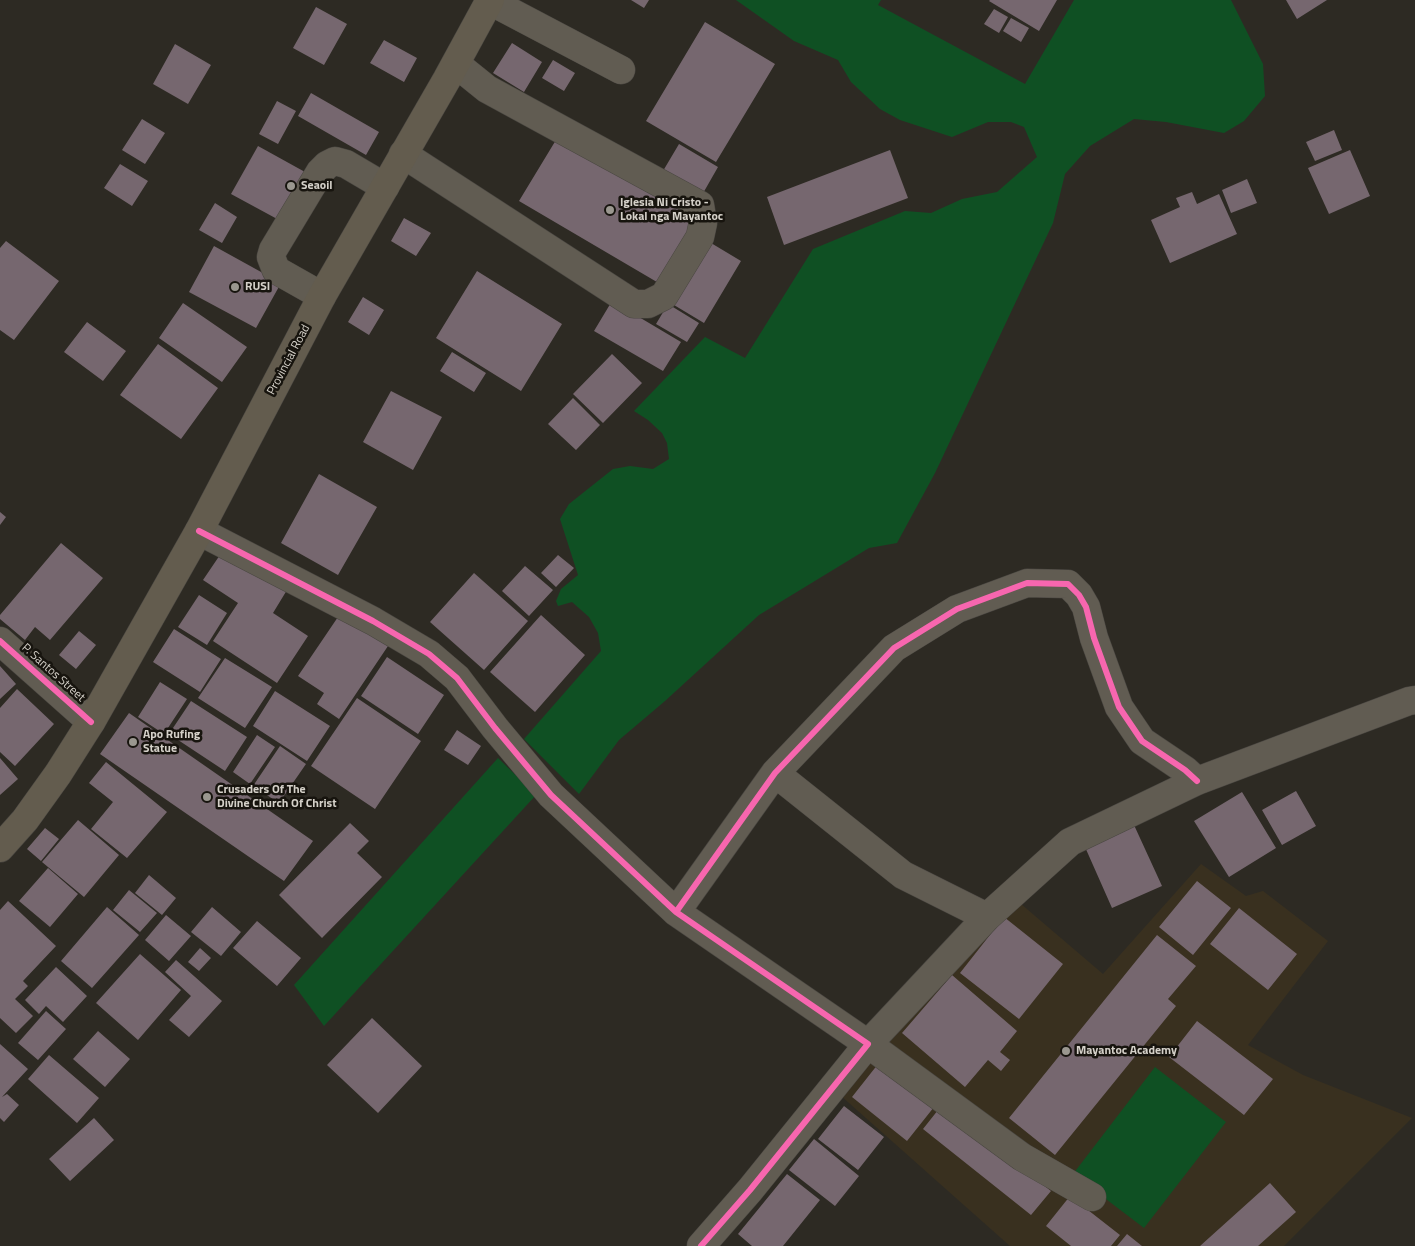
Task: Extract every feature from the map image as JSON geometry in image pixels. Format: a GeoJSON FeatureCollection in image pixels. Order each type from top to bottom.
{"type":"FeatureCollection","features":[{"type":"Feature","properties":{"kind":"main road","name":"Provincial Road"},"geometry":{"type":"LineString","coordinates":[[0,848],[25,820],[58,774],[91,722],[200,531],[322,296],[456,64],[490,0]]}},
{"type":"Feature","properties":{"kind":"street"},"geometry":{"type":"LineString","coordinates":[[490,0],[621,70]]}},
{"type":"Feature","properties":{"kind":"street"},"geometry":{"type":"LineString","coordinates":[[403,154],[634,304],[648,304],[664,296],[700,237],[702,223],[700,205],[487,89],[456,64]]}},
{"type":"Feature","properties":{"kind":"street"},"geometry":{"type":"LineString","coordinates":[[322,296],[276,270],[271,257],[273,250],[326,165],[335,161],[346,164],[385,187]]}},
{"type":"Feature","properties":{"kind":"street"},"geometry":{"type":"LineString","coordinates":[[200,531],[373,621],[430,654],[457,678],[495,728],[551,795],[676,912],[868,1044],[1022,1157],[1092,1196]]}},
{"type":"Feature","properties":{"kind":"street"},"geometry":{"type":"LineString","coordinates":[[676,912],[775,773],[894,648],[957,609],[1027,583],[1068,584],[1079,595],[1086,607],[1094,638],[1119,707],[1142,741],[1185,770],[1197,781]]}},
{"type":"Feature","properties":{"kind":"street","name":"P. Santos Street"},"geometry":{"type":"LineString","coordinates":[[0,641],[91,722]]}},
{"type":"Feature","properties":{"kind":"street"},"geometry":{"type":"LineString","coordinates":[[701,1246],[750,1190],[868,1044],[986,917],[1070,842],[1197,781],[1409,700],[1415,700]]}},
{"type":"Feature","properties":{"kind":"street"},"geometry":{"type":"LineString","coordinates":[[775,773],[903,875],[986,917]]}},
{"type":"Feature","properties":{"kind":"shaded area","name":"Mayantoc Academy"},"geometry":{"type":"Polygon","coordinates":[[[1201,864],[1246,896],[1263,891],[1328,941],[1248,1045],[1303,1075],[1412,1118],[1284,1246],[1010,1246],[840,1095],[1014,898],[1103,974],[1201,864]]]}},
{"type":"Feature","properties":{"kind":"green space"},"geometry":{"type":"Polygon","coordinates":[[[736,0],[881,0],[878,5],[1025,84],[1074,0],[1231,0],[1263,64],[1265,96],[1244,121],[1224,133],[1166,122],[1134,119],[1090,146],[1065,174],[1053,223],[935,473],[897,543],[869,548],[759,615],[665,701],[619,740],[579,794],[524,739],[601,651],[598,633],[589,617],[572,602],[558,606],[556,601],[561,589],[578,575],[560,519],[569,504],[613,469],[630,466],[653,469],[669,459],[667,443],[662,433],[648,420],[634,411],[705,337],[745,358],[813,249],[905,211],[931,213],[962,199],[997,192],[1037,157],[1024,127],[1011,122],[988,122],[952,137],[900,120],[880,109],[851,82],[838,60],[794,41],[736,0]]]}},
{"type":"Feature","properties":{"kind":"green space"},"geometry":{"type":"Polygon","coordinates":[[[498,758],[536,795],[324,1026],[294,985],[498,758]]]}},
{"type":"Feature","properties":{"kind":"green space"},"geometry":{"type":"Polygon","coordinates":[[[1155,1067],[1226,1122],[1144,1228],[1073,1174],[1155,1067]]]}},
{"type":"Feature","properties":{"kind":"building"},"geometry":{"type":"Polygon","coordinates":[[[631,0],[649,0],[644,8],[631,0]]]}},
{"type":"Feature","properties":{"kind":"building"},"geometry":{"type":"Polygon","coordinates":[[[990,0],[1057,0],[1039,31],[990,0]]]}},
{"type":"Feature","properties":{"kind":"building"},"geometry":{"type":"Polygon","coordinates":[[[1286,0],[1327,0],[1297,19],[1286,0]]]}},
{"type":"Feature","properties":{"kind":"building"},"geometry":{"type":"Polygon","coordinates":[[[316,7],[347,24],[324,65],[293,48],[316,7]]]}},
{"type":"Feature","properties":{"kind":"building"},"geometry":{"type":"Polygon","coordinates":[[[994,9],[1008,17],[999,33],[984,24],[994,9]]]}},
{"type":"Feature","properties":{"kind":"building"},"geometry":{"type":"Polygon","coordinates":[[[1011,18],[1029,28],[1021,42],[1003,31],[1011,18]]]}},
{"type":"Feature","properties":{"kind":"building"},"geometry":{"type":"Polygon","coordinates":[[[705,22],[775,64],[716,162],[646,121],[705,22]]]}},
{"type":"Feature","properties":{"kind":"building"},"geometry":{"type":"Polygon","coordinates":[[[384,40],[417,58],[404,82],[370,63],[384,40]]]}},
{"type":"Feature","properties":{"kind":"building"},"geometry":{"type":"Polygon","coordinates":[[[512,43],[542,62],[524,92],[493,73],[512,43]]]}},
{"type":"Feature","properties":{"kind":"building"},"geometry":{"type":"Polygon","coordinates":[[[175,44],[211,65],[188,104],[153,84],[175,44]]]}},
{"type":"Feature","properties":{"kind":"building"},"geometry":{"type":"Polygon","coordinates":[[[553,60],[575,73],[564,91],[542,78],[553,60]]]}},
{"type":"Feature","properties":{"kind":"building"},"geometry":{"type":"Polygon","coordinates":[[[311,93],[379,132],[366,155],[298,116],[311,93]]]}},
{"type":"Feature","properties":{"kind":"building"},"geometry":{"type":"Polygon","coordinates":[[[277,101],[296,111],[278,144],[259,134],[277,101]]]}},
{"type":"Feature","properties":{"kind":"building"},"geometry":{"type":"Polygon","coordinates":[[[142,119],[165,133],[145,164],[122,150],[142,119]]]}},
{"type":"Feature","properties":{"kind":"building"},"geometry":{"type":"Polygon","coordinates":[[[1334,130],[1342,150],[1315,161],[1306,142],[1334,130]]]}},
{"type":"Feature","properties":{"kind":"building","name":"Iglesia Ni Cristo - Lokal nga Mayantoc"},"geometry":{"type":"Polygon","coordinates":[[[559,135],[701,219],[662,285],[519,201],[559,135]]]}},
{"type":"Feature","properties":{"kind":"building"},"geometry":{"type":"Polygon","coordinates":[[[679,144],[718,167],[702,195],[663,171],[679,144]]]}},
{"type":"Feature","properties":{"kind":"building"},"geometry":{"type":"Polygon","coordinates":[[[258,146],[305,172],[279,220],[231,194],[258,146]]]}},
{"type":"Feature","properties":{"kind":"building"},"geometry":{"type":"Polygon","coordinates":[[[890,150],[908,198],[784,245],[767,197],[890,150]]]}},
{"type":"Feature","properties":{"kind":"building"},"geometry":{"type":"Polygon","coordinates":[[[1350,150],[1370,196],[1329,214],[1308,168],[1350,150]]]}},
{"type":"Feature","properties":{"kind":"building"},"geometry":{"type":"Polygon","coordinates":[[[120,164],[148,181],[132,206],[104,188],[120,164]]]}},
{"type":"Feature","properties":{"kind":"building"},"geometry":{"type":"Polygon","coordinates":[[[1247,179],[1257,203],[1231,213],[1222,190],[1247,179]]]}},
{"type":"Feature","properties":{"kind":"building"},"geometry":{"type":"Polygon","coordinates":[[[1192,192],[1197,204],[1219,194],[1237,234],[1170,263],[1151,220],[1180,207],[1176,198],[1192,192]]]}},
{"type":"Feature","properties":{"kind":"building"},"geometry":{"type":"Polygon","coordinates":[[[215,203],[237,217],[222,243],[199,230],[215,203]]]}},
{"type":"Feature","properties":{"kind":"building"},"geometry":{"type":"Polygon","coordinates":[[[404,218],[431,233],[416,256],[391,241],[404,218]]]}},
{"type":"Feature","properties":{"kind":"building"},"geometry":{"type":"Polygon","coordinates":[[[706,240],[741,261],[704,323],[669,302],[706,240]]]}},
{"type":"Feature","properties":{"kind":"building"},"geometry":{"type":"Polygon","coordinates":[[[6,241],[59,281],[14,340],[0,330],[0,248],[6,241]]]}},
{"type":"Feature","properties":{"kind":"building","name":"RUSI"},"geometry":{"type":"Polygon","coordinates":[[[214,246],[281,283],[256,328],[189,292],[214,246]]]}},
{"type":"Feature","properties":{"kind":"building"},"geometry":{"type":"Polygon","coordinates":[[[477,271],[562,324],[521,391],[436,338],[477,271]]]}},
{"type":"Feature","properties":{"kind":"building"},"geometry":{"type":"Polygon","coordinates":[[[363,297],[384,310],[369,335],[348,322],[363,297]]]}},
{"type":"Feature","properties":{"kind":"building"},"geometry":{"type":"Polygon","coordinates":[[[612,301],[681,342],[663,371],[594,331],[612,301]]]}},
{"type":"Feature","properties":{"kind":"building"},"geometry":{"type":"Polygon","coordinates":[[[183,303],[247,347],[222,382],[159,338],[183,303]]]}},
{"type":"Feature","properties":{"kind":"building"},"geometry":{"type":"Polygon","coordinates":[[[668,304],[699,323],[687,342],[656,324],[668,304]]]}},
{"type":"Feature","properties":{"kind":"building"},"geometry":{"type":"Polygon","coordinates":[[[87,322],[126,351],[103,381],[64,352],[87,322]]]}},
{"type":"Feature","properties":{"kind":"building"},"geometry":{"type":"Polygon","coordinates":[[[158,344],[218,388],[181,439],[120,395],[158,344]]]}},
{"type":"Feature","properties":{"kind":"building"},"geometry":{"type":"Polygon","coordinates":[[[452,352],[486,373],[474,392],[440,371],[452,352]]]}},
{"type":"Feature","properties":{"kind":"building"},"geometry":{"type":"Polygon","coordinates":[[[612,354],[642,383],[603,423],[573,394],[612,354]]]}},
{"type":"Feature","properties":{"kind":"building"},"geometry":{"type":"Polygon","coordinates":[[[391,391],[442,417],[413,470],[363,442],[391,391]]]}},
{"type":"Feature","properties":{"kind":"building"},"geometry":{"type":"Polygon","coordinates":[[[573,398],[600,425],[576,450],[548,424],[573,398]]]}},
{"type":"Feature","properties":{"kind":"building"},"geometry":{"type":"Polygon","coordinates":[[[319,474],[377,507],[338,575],[281,543],[319,474]]]}},
{"type":"Feature","properties":{"kind":"building"},"geometry":{"type":"Polygon","coordinates":[[[0,512],[6,517],[0,525],[0,512]]]}},
{"type":"Feature","properties":{"kind":"building"},"geometry":{"type":"Polygon","coordinates":[[[61,543],[103,578],[50,640],[35,627],[25,640],[0,619],[0,615],[61,543]]]}},
{"type":"Feature","properties":{"kind":"building"},"geometry":{"type":"Polygon","coordinates":[[[224,549],[287,590],[273,613],[308,636],[277,683],[213,641],[238,603],[203,580],[224,549]]]}},
{"type":"Feature","properties":{"kind":"building"},"geometry":{"type":"Polygon","coordinates":[[[558,555],[574,568],[556,587],[541,573],[558,555]]]}},
{"type":"Feature","properties":{"kind":"building"},"geometry":{"type":"Polygon","coordinates":[[[525,566],[553,590],[529,616],[502,591],[525,566]]]}},
{"type":"Feature","properties":{"kind":"building"},"geometry":{"type":"Polygon","coordinates":[[[474,573],[528,621],[484,670],[430,622],[474,573]]]}},
{"type":"Feature","properties":{"kind":"building"},"geometry":{"type":"Polygon","coordinates":[[[199,595],[227,613],[207,645],[178,627],[199,595]]]}},
{"type":"Feature","properties":{"kind":"building"},"geometry":{"type":"Polygon","coordinates":[[[340,614],[388,646],[339,719],[317,704],[324,693],[298,676],[340,614]]]}},
{"type":"Feature","properties":{"kind":"building"},"geometry":{"type":"Polygon","coordinates":[[[541,615],[585,655],[535,712],[490,672],[541,615]]]}},
{"type":"Feature","properties":{"kind":"building"},"geometry":{"type":"Polygon","coordinates":[[[174,629],[221,659],[200,692],[153,662],[174,629]]]}},
{"type":"Feature","properties":{"kind":"building"},"geometry":{"type":"Polygon","coordinates":[[[79,631],[96,645],[76,669],[59,655],[79,631]]]}},
{"type":"Feature","properties":{"kind":"building"},"geometry":{"type":"Polygon","coordinates":[[[387,657],[444,695],[418,734],[361,696],[387,657]]]}},
{"type":"Feature","properties":{"kind":"building"},"geometry":{"type":"Polygon","coordinates":[[[225,658],[272,687],[245,728],[198,698],[225,658]]]}},
{"type":"Feature","properties":{"kind":"building"},"geometry":{"type":"Polygon","coordinates":[[[0,666],[16,684],[0,699],[0,666]]]}},
{"type":"Feature","properties":{"kind":"building"},"geometry":{"type":"Polygon","coordinates":[[[160,682],[187,699],[164,734],[138,717],[160,682]]]}},
{"type":"Feature","properties":{"kind":"building"},"geometry":{"type":"Polygon","coordinates":[[[17,689],[54,724],[15,766],[0,752],[0,708],[17,689]]]}},
{"type":"Feature","properties":{"kind":"building"},"geometry":{"type":"Polygon","coordinates":[[[275,691],[330,726],[307,761],[253,726],[275,691]]]}},
{"type":"Feature","properties":{"kind":"building"},"geometry":{"type":"Polygon","coordinates":[[[357,698],[421,741],[375,809],[311,766],[357,698]]]}},
{"type":"Feature","properties":{"kind":"building"},"geometry":{"type":"Polygon","coordinates":[[[191,701],[247,737],[225,771],[169,734],[191,701]]]}},
{"type":"Feature","properties":{"kind":"building","name":"Crusaders Of The Divine Church Of Christ"},"geometry":{"type":"Polygon","coordinates":[[[129,713],[313,841],[284,881],[100,754],[129,713]]]}},
{"type":"Feature","properties":{"kind":"building"},"geometry":{"type":"Polygon","coordinates":[[[457,730],[481,746],[468,765],[444,750],[457,730]]]}},
{"type":"Feature","properties":{"kind":"building"},"geometry":{"type":"Polygon","coordinates":[[[257,735],[275,747],[250,784],[233,772],[257,735]]]}},
{"type":"Feature","properties":{"kind":"building"},"geometry":{"type":"Polygon","coordinates":[[[280,746],[306,764],[279,803],[253,786],[280,746]]]}},
{"type":"Feature","properties":{"kind":"building"},"geometry":{"type":"Polygon","coordinates":[[[0,758],[18,779],[0,795],[0,758]]]}},
{"type":"Feature","properties":{"kind":"building"},"geometry":{"type":"Polygon","coordinates":[[[106,762],[167,812],[127,858],[91,829],[113,802],[89,783],[106,762]]]}},
{"type":"Feature","properties":{"kind":"building"},"geometry":{"type":"Polygon","coordinates":[[[1296,791],[1316,826],[1282,845],[1262,810],[1296,791]]]}},
{"type":"Feature","properties":{"kind":"building"},"geometry":{"type":"Polygon","coordinates":[[[1242,792],[1276,848],[1229,877],[1194,821],[1242,792]]]}},
{"type":"Feature","properties":{"kind":"building"},"geometry":{"type":"Polygon","coordinates":[[[78,820],[119,855],[84,897],[42,862],[78,820]]]}},
{"type":"Feature","properties":{"kind":"building"},"geometry":{"type":"Polygon","coordinates":[[[350,823],[369,841],[357,853],[382,877],[322,938],[279,895],[350,823]]]}},
{"type":"Feature","properties":{"kind":"building"},"geometry":{"type":"Polygon","coordinates":[[[1134,825],[1162,886],[1112,908],[1085,847],[1134,825]]]}},
{"type":"Feature","properties":{"kind":"building"},"geometry":{"type":"Polygon","coordinates":[[[45,828],[59,839],[41,861],[27,849],[45,828]]]}},
{"type":"Feature","properties":{"kind":"building"},"geometry":{"type":"Polygon","coordinates":[[[48,868],[78,894],[50,927],[19,901],[48,868]]]}},
{"type":"Feature","properties":{"kind":"building"},"geometry":{"type":"Polygon","coordinates":[[[149,875],[176,898],[162,915],[135,893],[149,875]]]}},
{"type":"Feature","properties":{"kind":"building"},"geometry":{"type":"Polygon","coordinates":[[[1197,881],[1231,908],[1193,955],[1159,927],[1197,881]]]}},
{"type":"Feature","properties":{"kind":"building"},"geometry":{"type":"Polygon","coordinates":[[[129,890],[157,913],[140,932],[113,910],[129,890]]]}},
{"type":"Feature","properties":{"kind":"building"},"geometry":{"type":"Polygon","coordinates":[[[8,901],[56,946],[23,981],[28,986],[15,999],[33,1016],[16,1033],[0,1018],[0,910],[8,901]]]}},
{"type":"Feature","properties":{"kind":"building"},"geometry":{"type":"Polygon","coordinates":[[[107,907],[139,935],[92,988],[61,961],[107,907]]]}},
{"type":"Feature","properties":{"kind":"building"},"geometry":{"type":"Polygon","coordinates":[[[212,907],[241,932],[221,956],[191,932],[212,907]]]}},
{"type":"Feature","properties":{"kind":"building"},"geometry":{"type":"Polygon","coordinates":[[[1239,908],[1297,954],[1268,990],[1210,944],[1239,908]]]}},
{"type":"Feature","properties":{"kind":"building"},"geometry":{"type":"Polygon","coordinates":[[[166,915],[191,936],[169,961],[145,940],[166,915]]]}},
{"type":"Feature","properties":{"kind":"building"},"geometry":{"type":"Polygon","coordinates":[[[1004,917],[1063,964],[1019,1019],[960,973],[1004,917]]]}},
{"type":"Feature","properties":{"kind":"building"},"geometry":{"type":"Polygon","coordinates":[[[257,921],[301,958],[277,986],[233,948],[257,921]]]}},
{"type":"Feature","properties":{"kind":"building"},"geometry":{"type":"Polygon","coordinates":[[[1157,935],[1196,966],[1168,999],[1176,1006],[1055,1155],[1009,1118],[1157,935]]]}},
{"type":"Feature","properties":{"kind":"building"},"geometry":{"type":"Polygon","coordinates":[[[200,948],[211,958],[199,971],[188,962],[200,948]]]}},
{"type":"Feature","properties":{"kind":"building"},"geometry":{"type":"Polygon","coordinates":[[[140,954],[181,990],[138,1040],[96,1003],[140,954]]]}},
{"type":"Feature","properties":{"kind":"building"},"geometry":{"type":"Polygon","coordinates":[[[176,960],[222,1001],[189,1037],[169,1020],[191,996],[165,972],[176,960]]]}},
{"type":"Feature","properties":{"kind":"building"},"geometry":{"type":"Polygon","coordinates":[[[56,967],[87,996],[63,1022],[46,1006],[39,1014],[25,1000],[56,967]]]}},
{"type":"Feature","properties":{"kind":"building"},"geometry":{"type":"Polygon","coordinates":[[[952,975],[1017,1031],[1000,1052],[1010,1060],[1001,1071],[988,1060],[965,1087],[902,1033],[952,975]]]}},
{"type":"Feature","properties":{"kind":"building"},"geometry":{"type":"Polygon","coordinates":[[[46,1011],[66,1029],[38,1060],[18,1043],[46,1011]]]}},
{"type":"Feature","properties":{"kind":"building"},"geometry":{"type":"Polygon","coordinates":[[[372,1018],[422,1066],[378,1113],[327,1065],[372,1018]]]}},
{"type":"Feature","properties":{"kind":"building"},"geometry":{"type":"Polygon","coordinates":[[[1197,1021],[1273,1079],[1244,1115],[1169,1057],[1197,1021]]]}},
{"type":"Feature","properties":{"kind":"building"},"geometry":{"type":"Polygon","coordinates":[[[98,1031],[130,1059],[105,1087],[73,1059],[98,1031]]]}},
{"type":"Feature","properties":{"kind":"building"},"geometry":{"type":"Polygon","coordinates":[[[0,1044],[28,1069],[2,1097],[7,1094],[19,1105],[4,1122],[0,1118],[0,1044]]]}},
{"type":"Feature","properties":{"kind":"building"},"geometry":{"type":"Polygon","coordinates":[[[49,1055],[99,1098],[77,1123],[28,1079],[49,1055]]]}},
{"type":"Feature","properties":{"kind":"building"},"geometry":{"type":"Polygon","coordinates":[[[882,1059],[938,1102],[907,1141],[852,1097],[882,1059]]]}},
{"type":"Feature","properties":{"kind":"building"},"geometry":{"type":"Polygon","coordinates":[[[942,1105],[1051,1191],[1031,1215],[923,1129],[942,1105]]]}},
{"type":"Feature","properties":{"kind":"building"},"geometry":{"type":"Polygon","coordinates":[[[844,1106],[884,1137],[858,1170],[818,1139],[844,1106]]]}},
{"type":"Feature","properties":{"kind":"building"},"geometry":{"type":"Polygon","coordinates":[[[94,1118],[114,1140],[70,1181],[49,1159],[94,1118]]]}},
{"type":"Feature","properties":{"kind":"building"},"geometry":{"type":"Polygon","coordinates":[[[814,1139],[859,1176],[835,1206],[789,1170],[814,1139]]]}},
{"type":"Feature","properties":{"kind":"building"},"geometry":{"type":"Polygon","coordinates":[[[787,1174],[820,1200],[783,1246],[752,1246],[738,1234],[787,1174]]]}},
{"type":"Feature","properties":{"kind":"building"},"geometry":{"type":"Polygon","coordinates":[[[1270,1183],[1296,1212],[1258,1246],[1200,1246],[1270,1183]]]}},
{"type":"Feature","properties":{"kind":"building"},"geometry":{"type":"Polygon","coordinates":[[[1070,1196],[1120,1235],[1111,1246],[1071,1246],[1046,1226],[1070,1196]]]}},
{"type":"Feature","properties":{"kind":"building"},"geometry":{"type":"Polygon","coordinates":[[[1127,1234],[1142,1246],[1117,1246],[1127,1234]]]}},
{"type":"Feature","properties":{"kind":"cycle path"},"geometry":{"type":"LineString","coordinates":[[199,531],[373,621],[429,654],[457,678],[495,728],[551,795],[676,912],[868,1044],[750,1190],[701,1246]]}},
{"type":"Feature","properties":{"kind":"cycle path"},"geometry":{"type":"LineString","coordinates":[[676,912],[775,773],[894,648],[957,609],[1027,583],[1068,584],[1079,595],[1086,607],[1094,638],[1119,707],[1142,741],[1185,770],[1197,781]]}},
{"type":"Feature","properties":{"kind":"cycle path"},"geometry":{"type":"LineString","coordinates":[[0,641],[91,722]]}},
{"type":"Feature","properties":{"kind":"place","name":"Seaoil"},"geometry":{"type":"Point","coordinates":[291,186]}},
{"type":"Feature","properties":{"kind":"place","name":"Iglesia Ni Cristo - Lokal nga Mayantoc"},"geometry":{"type":"Point","coordinates":[610,210]}},
{"type":"Feature","properties":{"kind":"place","name":"RUSI"},"geometry":{"type":"Point","coordinates":[235,287]}},
{"type":"Feature","properties":{"kind":"place","name":"Apo Rufing Statue"},"geometry":{"type":"Point","coordinates":[133,742]}},
{"type":"Feature","properties":{"kind":"place","name":"Crusaders Of The Divine Church Of Christ"},"geometry":{"type":"Point","coordinates":[207,797]}},
{"type":"Feature","properties":{"kind":"place","name":"Mayantoc Academy"},"geometry":{"type":"Point","coordinates":[1066,1051]}}]}
